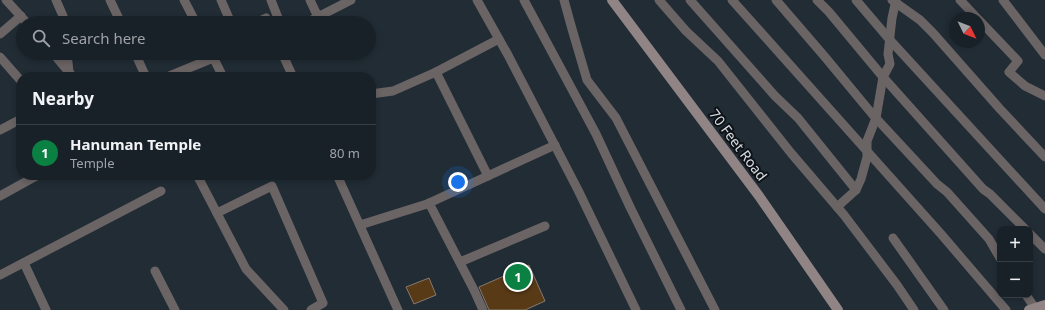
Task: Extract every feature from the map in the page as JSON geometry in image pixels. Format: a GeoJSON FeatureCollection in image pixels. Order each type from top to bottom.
{"type":"FeatureCollection","features":[{"type":"Feature","properties":{"kind":"street"},"geometry":{"type":"LineString","coordinates":[[6,0],[20,16]]}},
{"type":"Feature","properties":{"kind":"street"},"geometry":{"type":"LineString","coordinates":[[56,0],[64,16]]}},
{"type":"Feature","properties":{"kind":"street"},"geometry":{"type":"LineString","coordinates":[[110,0],[118,16]]}},
{"type":"Feature","properties":{"kind":"street"},"geometry":{"type":"LineString","coordinates":[[184,0],[192,16]]}},
{"type":"Feature","properties":{"kind":"street"},"geometry":{"type":"LineString","coordinates":[[221,0],[228,16]]}},
{"type":"Feature","properties":{"kind":"street"},"geometry":{"type":"LineString","coordinates":[[271,0],[277,16]]}},
{"type":"Feature","properties":{"kind":"street"},"geometry":{"type":"LineString","coordinates":[[310,0],[318,16]]}},
{"type":"Feature","properties":{"kind":"street"},"geometry":{"type":"LineString","coordinates":[[320,16],[349,0]]}},
{"type":"Feature","properties":{"kind":"street"},"geometry":{"type":"LineString","coordinates":[[477,0],[555,145],[636,310]]}},
{"type":"Feature","properties":{"kind":"street"},"geometry":{"type":"LineString","coordinates":[[524,0],[596,134],[680,310]]}},
{"type":"Feature","properties":{"kind":"street"},"geometry":{"type":"LineString","coordinates":[[564,0],[587,80],[616,118],[715,310]]}},
{"type":"Feature","properties":{"kind":"street","name":"70 Feet Road"},"geometry":{"type":"LineString","coordinates":[[612,0],[759,196],[838,310]]}},
{"type":"Feature","properties":{"kind":"street"},"geometry":{"type":"LineString","coordinates":[[659,0],[686,31],[718,61],[791,153],[837,207],[897,285],[914,310]]}},
{"type":"Feature","properties":{"kind":"street"},"geometry":{"type":"LineString","coordinates":[[690,0],[775,96],[798,118],[856,190]]}},
{"type":"Feature","properties":{"kind":"street"},"geometry":{"type":"LineString","coordinates":[[732,0],[941,234],[1006,310]]}},
{"type":"Feature","properties":{"kind":"street"},"geometry":{"type":"LineString","coordinates":[[776,0],[826,57],[876,118],[937,184],[948,192],[989,238],[997,253]]}},
{"type":"Feature","properties":{"kind":"street"},"geometry":{"type":"LineString","coordinates":[[817,0],[829,12],[883,77],[983,189],[1022,226]]}},
{"type":"Feature","properties":{"kind":"street"},"geometry":{"type":"LineString","coordinates":[[856,0],[890,40],[1045,209]]}},
{"type":"Feature","properties":{"kind":"street"},"geometry":{"type":"LineString","coordinates":[[960,0],[971,12]]}},
{"type":"Feature","properties":{"kind":"street"},"geometry":{"type":"LineString","coordinates":[[1002,0],[1045,55]]}},
{"type":"Feature","properties":{"kind":"street"},"geometry":{"type":"LineString","coordinates":[[837,207],[856,190],[861,179],[867,157],[867,141],[876,118],[883,77],[890,64],[888,54],[894,1],[920,20],[933,32],[1000,109],[1045,157]]}},
{"type":"Feature","properties":{"kind":"street"},"geometry":{"type":"LineString","coordinates":[[0,34],[16,25]]}},
{"type":"Feature","properties":{"kind":"street"},"geometry":{"type":"LineString","coordinates":[[985,26],[1018,61],[1009,72],[1026,86],[1045,96]]}},
{"type":"Feature","properties":{"kind":"street"},"geometry":{"type":"LineString","coordinates":[[376,93],[393,91],[436,72],[499,39]]}},
{"type":"Feature","properties":{"kind":"street"},"geometry":{"type":"LineString","coordinates":[[0,57],[16,75]]}},
{"type":"Feature","properties":{"kind":"street"},"geometry":{"type":"LineString","coordinates":[[59,60],[69,72]]}},
{"type":"Feature","properties":{"kind":"street"},"geometry":{"type":"LineString","coordinates":[[68,60],[71,72]]}},
{"type":"Feature","properties":{"kind":"street"},"geometry":{"type":"LineString","coordinates":[[138,60],[144,72]]}},
{"type":"Feature","properties":{"kind":"street"},"geometry":{"type":"LineString","coordinates":[[178,72],[203,60]]}},
{"type":"Feature","properties":{"kind":"street"},"geometry":{"type":"LineString","coordinates":[[214,60],[220,72]]}},
{"type":"Feature","properties":{"kind":"street"},"geometry":{"type":"LineString","coordinates":[[285,60],[291,72]]}},
{"type":"Feature","properties":{"kind":"street"},"geometry":{"type":"LineString","coordinates":[[436,72],[488,176]]}},
{"type":"Feature","properties":{"kind":"street"},"geometry":{"type":"LineString","coordinates":[[0,130],[16,122]]}},
{"type":"Feature","properties":{"kind":"street"},"geometry":{"type":"LineString","coordinates":[[360,225],[429,203],[555,145]]}},
{"type":"Feature","properties":{"kind":"street"},"geometry":{"type":"LineString","coordinates":[[0,196],[29,180]]}},
{"type":"Feature","properties":{"kind":"street"},"geometry":{"type":"LineString","coordinates":[[200,180],[246,269],[284,310]]}},
{"type":"Feature","properties":{"kind":"street"},"geometry":{"type":"LineString","coordinates":[[339,180],[398,310]]}},
{"type":"Feature","properties":{"kind":"street"},"geometry":{"type":"LineString","coordinates":[[217,213],[272,186],[323,303],[312,310]]}},
{"type":"Feature","properties":{"kind":"street"},"geometry":{"type":"LineString","coordinates":[[0,275],[161,191]]}},
{"type":"Feature","properties":{"kind":"street"},"geometry":{"type":"LineString","coordinates":[[429,203],[483,310]]}},
{"type":"Feature","properties":{"kind":"street"},"geometry":{"type":"LineString","coordinates":[[460,262],[545,226]]}},
{"type":"Feature","properties":{"kind":"street"},"geometry":{"type":"LineString","coordinates":[[1033,237],[1045,249]]}},
{"type":"Feature","properties":{"kind":"street"},"geometry":{"type":"LineString","coordinates":[[893,238],[944,310]]}},
{"type":"Feature","properties":{"kind":"street"},"geometry":{"type":"LineString","coordinates":[[24,263],[46,310]]}},
{"type":"Feature","properties":{"kind":"street"},"geometry":{"type":"LineString","coordinates":[[155,271],[175,310]]}},
{"type":"Feature","properties":{"kind":"street"},"geometry":{"type":"LineString","coordinates":[[1028,298],[1036,308]]}},
{"type":"Feature","properties":{"kind":"building"},"geometry":{"type":"Polygon","coordinates":[[[529,265],[545,301],[525,310],[489,310],[479,287],[529,265]]]}},
{"type":"Feature","properties":{"kind":"building"},"geometry":{"type":"Polygon","coordinates":[[[429,278],[436,295],[414,304],[406,287],[429,278]]]}},
{"type":"Feature","properties":{"kind":"place","name":"Hanuman Temple"},"geometry":{"type":"Point","coordinates":[518,277]}}]}
